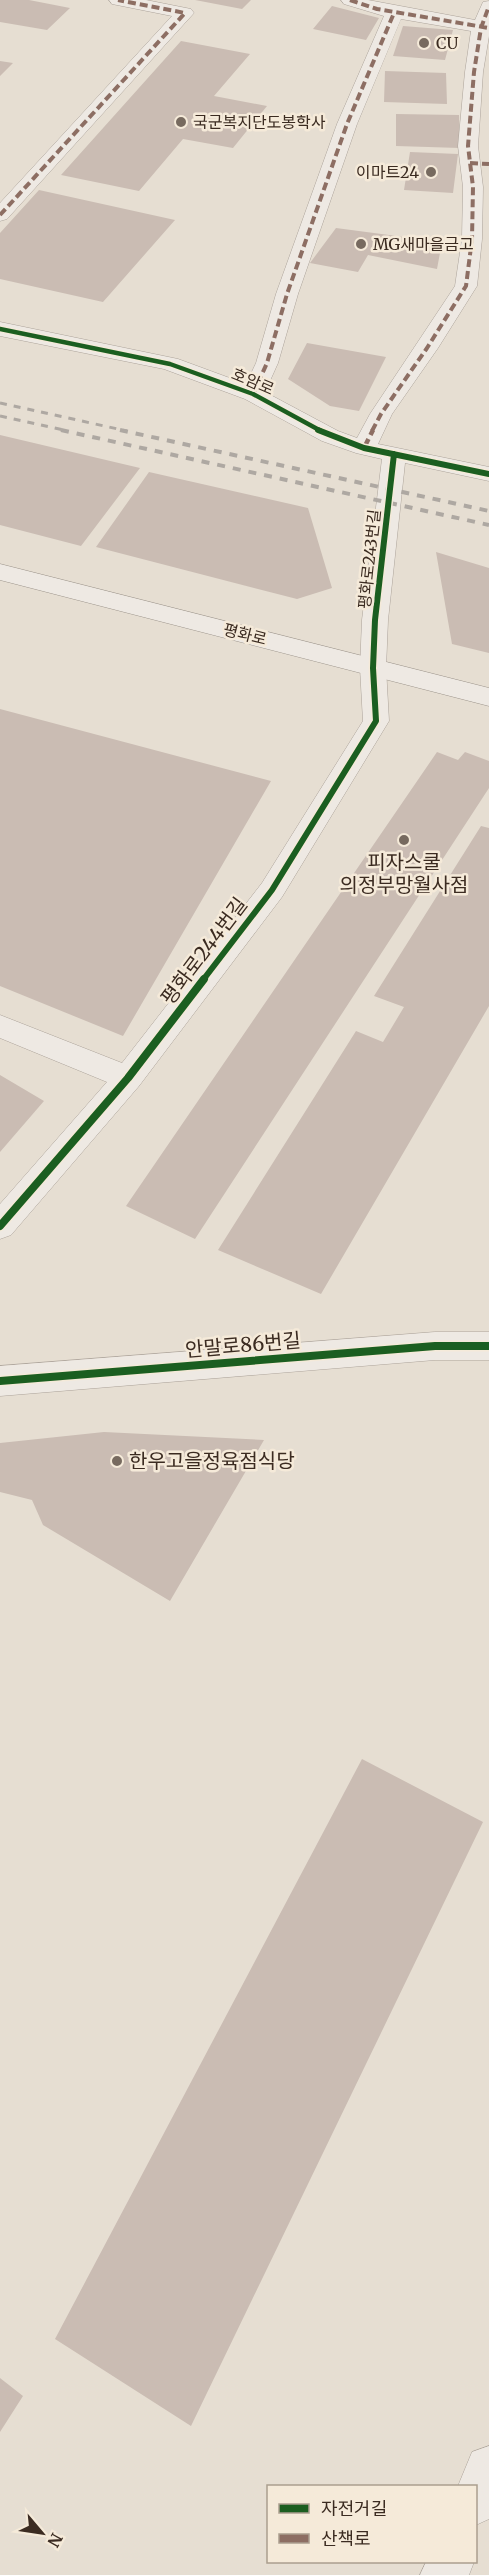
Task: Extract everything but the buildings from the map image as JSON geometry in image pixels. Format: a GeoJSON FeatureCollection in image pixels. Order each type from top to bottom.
{"type":"FeatureCollection","features":[{"type":"Feature","properties":{"kind":"street"},"geometry":{"type":"LineString","coordinates":[[0,215],[185,13],[118,0]]}},
{"type":"Feature","properties":{"kind":"street"},"geometry":{"type":"LineString","coordinates":[[350,0],[394,12],[485,28]]}},
{"type":"Feature","properties":{"kind":"street"},"geometry":{"type":"LineString","coordinates":[[364,448],[381,414],[427,348],[466,286],[472,239],[473,187],[480,163],[468,146],[474,72],[489,6]]}},
{"type":"Feature","properties":{"kind":"street","name":"호암로"},"geometry":{"type":"LineString","coordinates":[[253,394],[267,363],[287,294],[347,124],[394,12]]}},
{"type":"Feature","properties":{"kind":"street","name":"호암로"},"geometry":{"type":"LineString","coordinates":[[0,329],[170,364],[253,394],[330,435],[364,448],[489,474]]}},
{"type":"Feature","properties":{"kind":"street","name":"평화로243번길"},"geometry":{"type":"LineString","coordinates":[[373,668],[375,621],[394,454]]}},
{"type":"Feature","properties":{"kind":"street","name":"평화로"},"geometry":{"type":"LineString","coordinates":[[0,572],[489,697]]}},
{"type":"Feature","properties":{"kind":"street","name":"평화로244번길"},"geometry":{"type":"LineString","coordinates":[[0,1226],[128,1078],[272,890],[376,722],[373,668]]}},
{"type":"Feature","properties":{"kind":"street"},"geometry":{"type":"LineString","coordinates":[[0,1026],[128,1078]]}},
{"type":"Feature","properties":{"kind":"street","name":"안말로86번길"},"geometry":{"type":"LineString","coordinates":[[0,1381],[435,1346],[489,1346]]}},
{"type":"Feature","properties":{"kind":"street"},"geometry":{"type":"LineString","coordinates":[[477,2499],[489,2469]]}},
{"type":"Feature","properties":{"kind":"railway"},"geometry":{"type":"LineString","coordinates":[[0,403],[127,431]]}},
{"type":"Feature","properties":{"kind":"railway"},"geometry":{"type":"LineString","coordinates":[[0,416],[68,431]]}},
{"type":"Feature","properties":{"kind":"railway"},"geometry":{"type":"LineString","coordinates":[[61,430],[489,525]]}},
{"type":"Feature","properties":{"kind":"railway"},"geometry":{"type":"LineString","coordinates":[[120,430],[489,511]]}},
{"type":"Feature","properties":{"kind":"marked path"},"geometry":{"type":"LineString","coordinates":[[0,215],[185,13],[118,0]]}},
{"type":"Feature","properties":{"kind":"marked path"},"geometry":{"type":"LineString","coordinates":[[350,0],[377,9],[489,28]]}},
{"type":"Feature","properties":{"kind":"marked path"},"geometry":{"type":"LineString","coordinates":[[364,448],[381,414],[427,348],[466,286],[472,239],[473,187],[468,146],[474,72],[481,28],[489,6]]}},
{"type":"Feature","properties":{"kind":"marked path"},"geometry":{"type":"LineString","coordinates":[[253,394],[267,363],[287,294],[347,124],[394,13]]}},
{"type":"Feature","properties":{"kind":"marked path"},"geometry":{"type":"LineString","coordinates":[[470,163],[489,164]]}},
{"type":"Feature","properties":{"kind":"cycle path"},"geometry":{"type":"LineString","coordinates":[[0,329],[170,364],[253,394],[330,436],[364,448],[489,474]]}},
{"type":"Feature","properties":{"kind":"cycle path"},"geometry":{"type":"LineString","coordinates":[[0,1226],[128,1078],[272,890],[376,721],[373,668],[375,620],[394,454]]}},
{"type":"Feature","properties":{"kind":"cycle path"},"geometry":{"type":"LineString","coordinates":[[0,1381],[435,1346],[489,1346]]}},
{"type":"Feature","properties":{"kind":"place","name":"CU"},"geometry":{"type":"Point","coordinates":[424,43]}},
{"type":"Feature","properties":{"kind":"place","name":"국군복지단도봉학사"},"geometry":{"type":"Point","coordinates":[181,122]}},
{"type":"Feature","properties":{"kind":"place","name":"이마트24"},"geometry":{"type":"Point","coordinates":[431,172]}},
{"type":"Feature","properties":{"kind":"place","name":"MG새마을금고"},"geometry":{"type":"Point","coordinates":[361,244]}},
{"type":"Feature","properties":{"kind":"place","name":"피자스쿨 의정부망월사점"},"geometry":{"type":"Point","coordinates":[404,840]}},
{"type":"Feature","properties":{"kind":"place","name":"한우고을정육점식당"},"geometry":{"type":"Point","coordinates":[117,1461]}}]}
